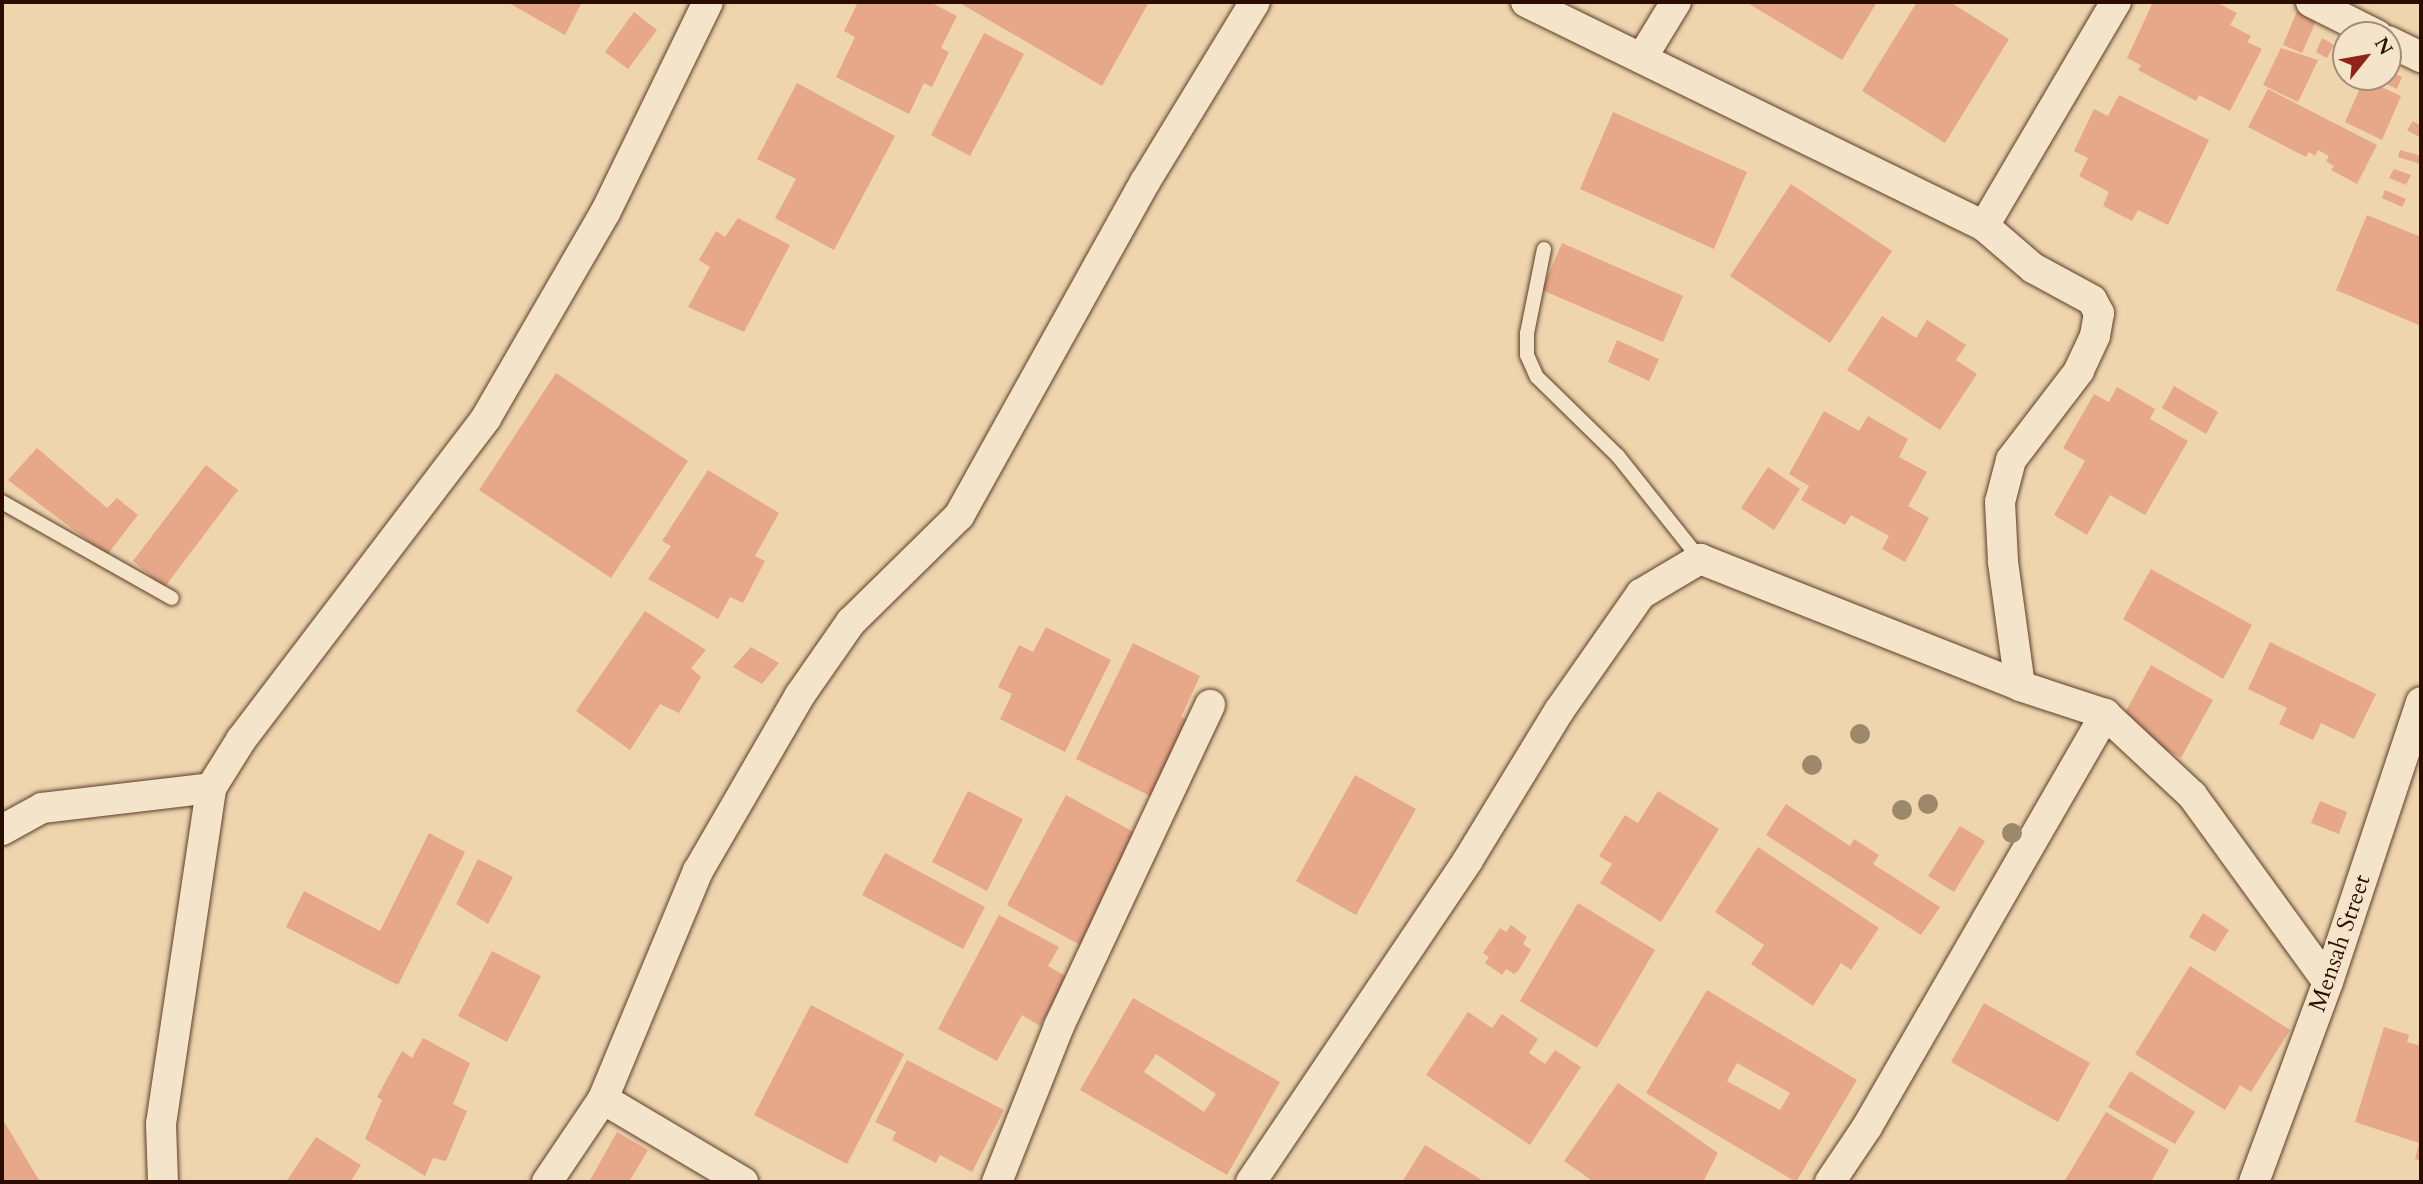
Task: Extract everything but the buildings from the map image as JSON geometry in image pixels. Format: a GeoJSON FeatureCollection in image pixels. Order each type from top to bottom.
{"type":"FeatureCollection","features":[{"type":"Feature","properties":{"kind":"street"},"geometry":{"type":"LineString","coordinates":[[163,1182],[161,1124],[211,788],[241,740],[486,418],[605,213],[708,2]]}},
{"type":"Feature","properties":{"kind":"street"},"geometry":{"type":"LineString","coordinates":[[547,1182],[603,1100],[698,871],[800,695],[851,622],[959,516],[1145,182],[1255,2]]}},
{"type":"Feature","properties":{"kind":"street"},"geometry":{"type":"LineString","coordinates":[[1526,2],[1643,56],[1984,226],[2033,268],[2092,300],[2099,313],[2095,336],[2079,371],[2011,460],[2000,502],[2003,562],[2020,687]]}},
{"type":"Feature","properties":{"kind":"street"},"geometry":{"type":"LineString","coordinates":[[1643,56],[1676,2]]}},
{"type":"Feature","properties":{"kind":"street"},"geometry":{"type":"LineString","coordinates":[[1984,226],[2116,2]]}},
{"type":"Feature","properties":{"kind":"street"},"geometry":{"type":"LineString","coordinates":[[2311,2],[2349,21]]}},
{"type":"Feature","properties":{"kind":"street"},"geometry":{"type":"LineString","coordinates":[[2402,48],[2421,57]]}},
{"type":"Feature","properties":{"kind":"street"},"geometry":{"type":"LineString","coordinates":[[1251,1182],[1419,927],[1468,860],[1559,710],[1641,594],[1700,559],[2020,687],[2105,714],[2192,796],[2328,982]]}},
{"type":"Feature","properties":{"kind":"street","name":"Mensah Street"},"geometry":{"type":"LineString","coordinates":[[2254,1182],[2328,982],[2421,702]]}},
{"type":"Feature","properties":{"kind":"street"},"geometry":{"type":"LineString","coordinates":[[997,1182],[1059,1026],[1210,705]]}},
{"type":"Feature","properties":{"kind":"street"},"geometry":{"type":"LineString","coordinates":[[1830,1182],[1867,1127],[2105,714]]}},
{"type":"Feature","properties":{"kind":"street"},"geometry":{"type":"LineString","coordinates":[[2,830],[42,808],[211,788]]}},
{"type":"Feature","properties":{"kind":"street"},"geometry":{"type":"LineString","coordinates":[[603,1100],[743,1182]]}},
{"type":"Feature","properties":{"kind":"lane"},"geometry":{"type":"LineString","coordinates":[[1544,249],[1527,333],[1527,355],[1537,377],[1618,456],[1700,559]]}},
{"type":"Feature","properties":{"kind":"lane"},"geometry":{"type":"LineString","coordinates":[[2,502],[172,598]]}}]}
